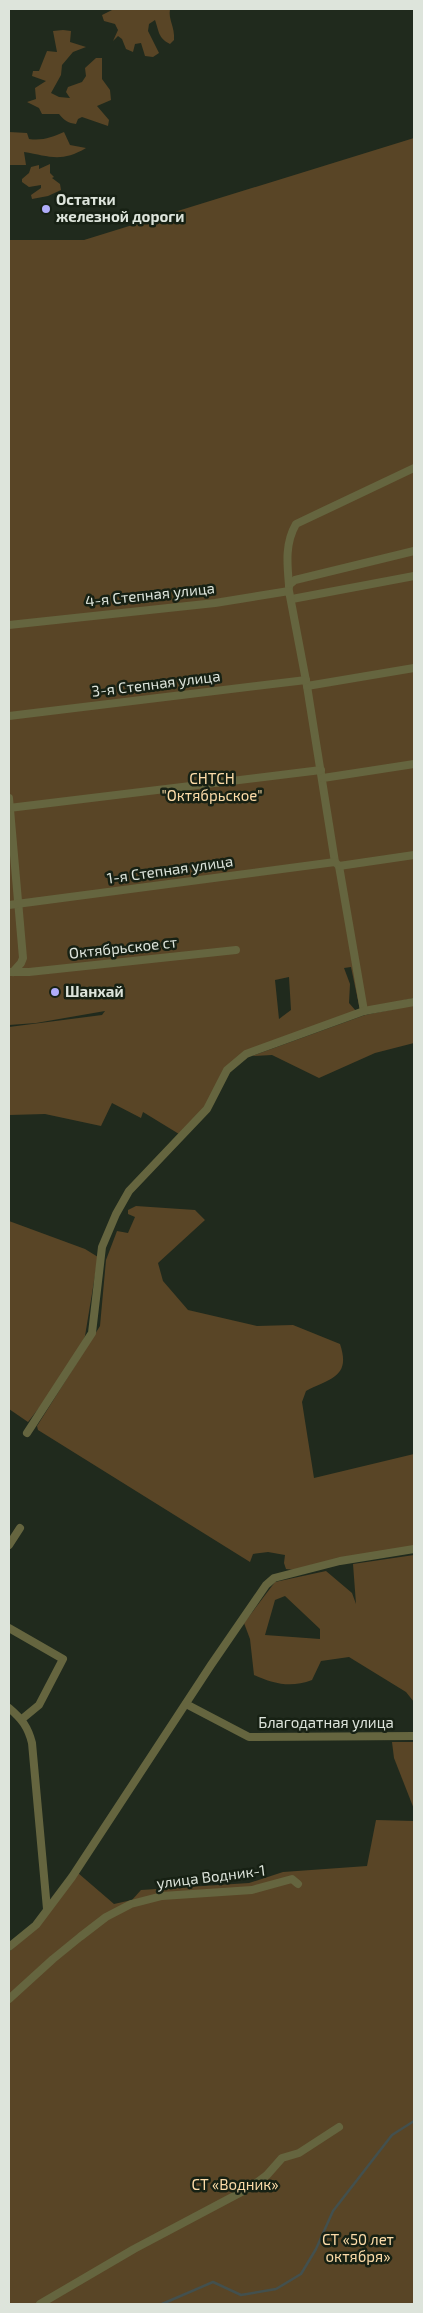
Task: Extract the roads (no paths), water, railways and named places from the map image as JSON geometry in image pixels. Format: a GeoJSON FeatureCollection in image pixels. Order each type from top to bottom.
{"type":"FeatureCollection","features":[{"type":"Feature","properties":{"kind":"street"},"geometry":{"type":"LineString","coordinates":[[364,1011],[290,592],[286,558],[291,532],[296,524],[414,468]]}},
{"type":"Feature","properties":{"kind":"street"},"geometry":{"type":"LineString","coordinates":[[290,592],[295,580],[414,551]]}},
{"type":"Feature","properties":{"kind":"street","name":"4-я Степная улица"},"geometry":{"type":"LineString","coordinates":[[9,625],[215,603],[414,576]]}},
{"type":"Feature","properties":{"kind":"street","name":"3-я Степная улица"},"geometry":{"type":"LineString","coordinates":[[9,716],[307,683],[414,668]]}},
{"type":"Feature","properties":{"kind":"street"},"geometry":{"type":"LineString","coordinates":[[9,808],[414,764]]}},
{"type":"Feature","properties":{"kind":"street","name":"Октябрьское ст"},"geometry":{"type":"LineString","coordinates":[[9,798],[23,958],[21,963],[11,972]]}},
{"type":"Feature","properties":{"kind":"street","name":"1-я Степная улица"},"geometry":{"type":"LineString","coordinates":[[9,905],[414,855]]}},
{"type":"Feature","properties":{"kind":"street","name":"Октябрьское ст"},"geometry":{"type":"LineString","coordinates":[[11,972],[29,972],[236,950]]}},
{"type":"Feature","properties":{"kind":"street"},"geometry":{"type":"LineString","coordinates":[[27,1433],[92,1334],[102,1247],[116,1214],[129,1191],[207,1109],[227,1070],[246,1054],[364,1011],[414,1002]]}},
{"type":"Feature","properties":{"kind":"street"},"geometry":{"type":"LineString","coordinates":[[9,1545],[20,1528]]}},
{"type":"Feature","properties":{"kind":"street"},"geometry":{"type":"LineString","coordinates":[[9,1947],[36,1925],[64,1887],[253,1604],[274,1578],[340,1561],[414,1549]]}},
{"type":"Feature","properties":{"kind":"street"},"geometry":{"type":"LineString","coordinates":[[9,1628],[63,1659],[39,1705],[22,1719]]}},
{"type":"Feature","properties":{"kind":"street","name":"Благодатная улица"},"geometry":{"type":"LineString","coordinates":[[186,1704],[249,1738],[414,1736]]}},
{"type":"Feature","properties":{"kind":"street"},"geometry":{"type":"LineString","coordinates":[[9,1708],[22,1719],[28,1728],[32,1743],[47,1909]]}},
{"type":"Feature","properties":{"kind":"street","name":"улица Водник-1"},"geometry":{"type":"LineString","coordinates":[[9,1999],[80,1937],[119,1909],[131,1904],[162,1896],[252,1890],[292,1879],[298,1884]]}},
{"type":"Feature","properties":{"kind":"street"},"geometry":{"type":"LineString","coordinates":[[45,1884],[51,1889],[64,1887]]}},
{"type":"Feature","properties":{"kind":"street"},"geometry":{"type":"LineString","coordinates":[[40,2304],[134,2249],[251,2188],[267,2175],[282,2158],[299,2153],[339,2127]]}},
{"type":"Feature","properties":{"kind":"waterway"},"geometry":{"type":"LineString","coordinates":[[162,2304],[213,2282],[241,2295],[276,2289],[301,2274],[316,2249],[333,2211],[392,2135],[414,2121]]}},
{"type":"Feature","properties":{"kind":"place","name":"Остатки железной дороги"},"geometry":{"type":"Point","coordinates":[46,209]}},
{"type":"Feature","properties":{"kind":"place","name":"Шанхай"},"geometry":{"type":"Point","coordinates":[55,992]}},
{"type":"Feature","properties":{"kind":"park label","name":"СНТСН \"Октябрьское\""},"geometry":{"type":"Point","coordinates":[212,788]}},
{"type":"Feature","properties":{"kind":"park label","name":"СТ «Водник»"},"geometry":{"type":"Point","coordinates":[235,2185]}},
{"type":"Feature","properties":{"kind":"park label","name":"СТ «50 лет октября»"},"geometry":{"type":"Point","coordinates":[358,2248]}}]}
